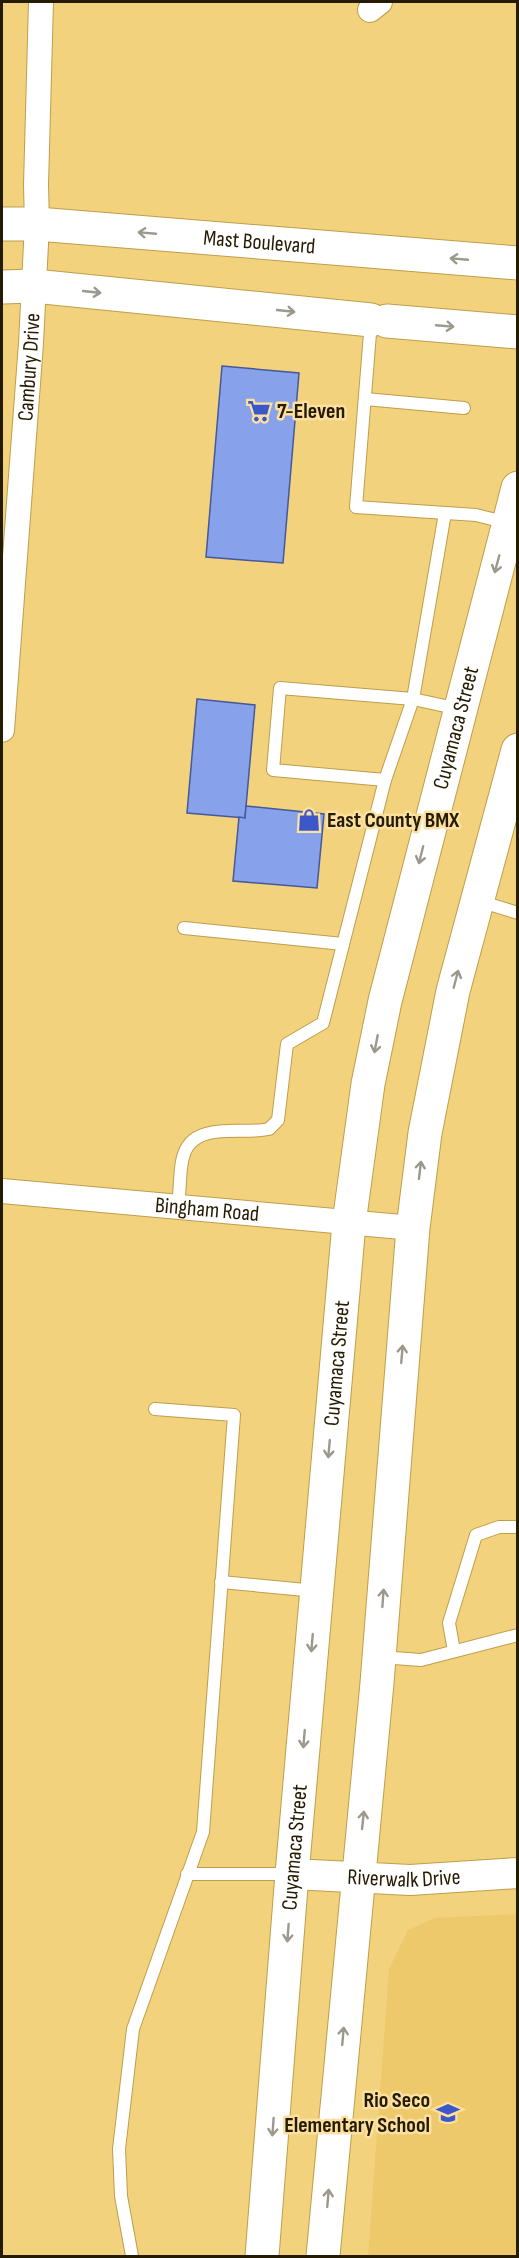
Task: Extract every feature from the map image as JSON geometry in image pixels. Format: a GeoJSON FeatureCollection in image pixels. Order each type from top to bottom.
{"type":"FeatureCollection","features":[{"type":"Feature","properties":{"kind":"main road","name":"Mast Boulevard"},"geometry":{"type":"LineString","coordinates":[[2,224],[37,224],[518,263]]}},
{"type":"Feature","properties":{"kind":"main road"},"geometry":{"type":"LineString","coordinates":[[2,287],[34,286],[379,321],[518,332]]}},
{"type":"Feature","properties":{"kind":"main road","name":"Cuyamaca Street"},"geometry":{"type":"LineString","coordinates":[[262,2256],[292,1874],[349,1223],[368,1084],[385,1001],[518,488]]}},
{"type":"Feature","properties":{"kind":"main road"},"geometry":{"type":"LineString","coordinates":[[323,2256],[378,1657],[413,1228],[425,1133],[453,991],[518,750]]}},
{"type":"Feature","properties":{"kind":"street","name":"Cambury Drive"},"geometry":{"type":"LineString","coordinates":[[2,730],[34,286],[40,2]]}},
{"type":"Feature","properties":{"kind":"street","name":"Bingham Road"},"geometry":{"type":"LineString","coordinates":[[2,1191],[413,1228]]}},
{"type":"Feature","properties":{"kind":"street","name":"Riverwalk Drive"},"geometry":{"type":"LineString","coordinates":[[292,1874],[410,1880],[518,1872]]}},
{"type":"Feature","properties":{"kind":"lane"},"geometry":{"type":"LineString","coordinates":[[379,321],[365,399],[356,507],[476,515],[508,523]]}},
{"type":"Feature","properties":{"kind":"lane"},"geometry":{"type":"LineString","coordinates":[[365,399],[464,408]]}},
{"type":"Feature","properties":{"kind":"lane"},"geometry":{"type":"LineString","coordinates":[[178,1207],[184,1153],[190,1141],[197,1136],[214,1132],[268,1129],[278,1120],[287,1044],[323,1023],[385,780],[413,699],[445,513]]}},
{"type":"Feature","properties":{"kind":"lane"},"geometry":{"type":"LineString","coordinates":[[385,780],[273,770],[280,688],[413,699],[459,709]]}},
{"type":"Feature","properties":{"kind":"lane"},"geometry":{"type":"LineString","coordinates":[[477,901],[518,913]]}},
{"type":"Feature","properties":{"kind":"lane"},"geometry":{"type":"LineString","coordinates":[[184,928],[343,944]]}},
{"type":"Feature","properties":{"kind":"lane"},"geometry":{"type":"LineString","coordinates":[[132,2256],[121,2196],[119,2149],[133,2029],[203,1832],[234,1415],[155,1408]]}},
{"type":"Feature","properties":{"kind":"lane"},"geometry":{"type":"LineString","coordinates":[[454,1651],[449,1623],[476,1534],[500,1527],[518,1527]]}},
{"type":"Feature","properties":{"kind":"lane"},"geometry":{"type":"LineString","coordinates":[[221,1582],[317,1591]]}},
{"type":"Feature","properties":{"kind":"lane"},"geometry":{"type":"LineString","coordinates":[[378,1657],[421,1660],[518,1635]]}},
{"type":"Feature","properties":{"kind":"lane"},"geometry":{"type":"LineString","coordinates":[[187,1874],[292,1874]]}},
{"type":"Feature","properties":{"kind":"shaded area","name":"Rio Seco Elementary School"},"geometry":{"type":"Polygon","coordinates":[[[517,1914],[517,2256],[368,2256],[389,1969],[408,1930],[435,1918],[517,1914]]]}},
{"type":"Feature","properties":{"kind":"building"},"geometry":{"type":"Polygon","coordinates":[[[222,366],[299,373],[283,563],[206,557],[222,366]]]}},
{"type":"Feature","properties":{"kind":"building"},"geometry":{"type":"Polygon","coordinates":[[[197,699],[255,705],[245,818],[187,813],[197,699]]]}},
{"type":"Feature","properties":{"kind":"building"},"geometry":{"type":"Polygon","coordinates":[[[246,806],[324,814],[317,888],[233,881],[239,817],[245,818],[246,806]]]}},
{"type":"Feature","properties":{"kind":"place","name":"7-Eleven"},"geometry":{"type":"Point","coordinates":[259,411]}},
{"type":"Feature","properties":{"kind":"place","name":"East County BMX"},"geometry":{"type":"Point","coordinates":[309,820]}},
{"type":"Feature","properties":{"kind":"place","name":"Rio Seco Elementary School"},"geometry":{"type":"Point","coordinates":[448,2113]}}]}
